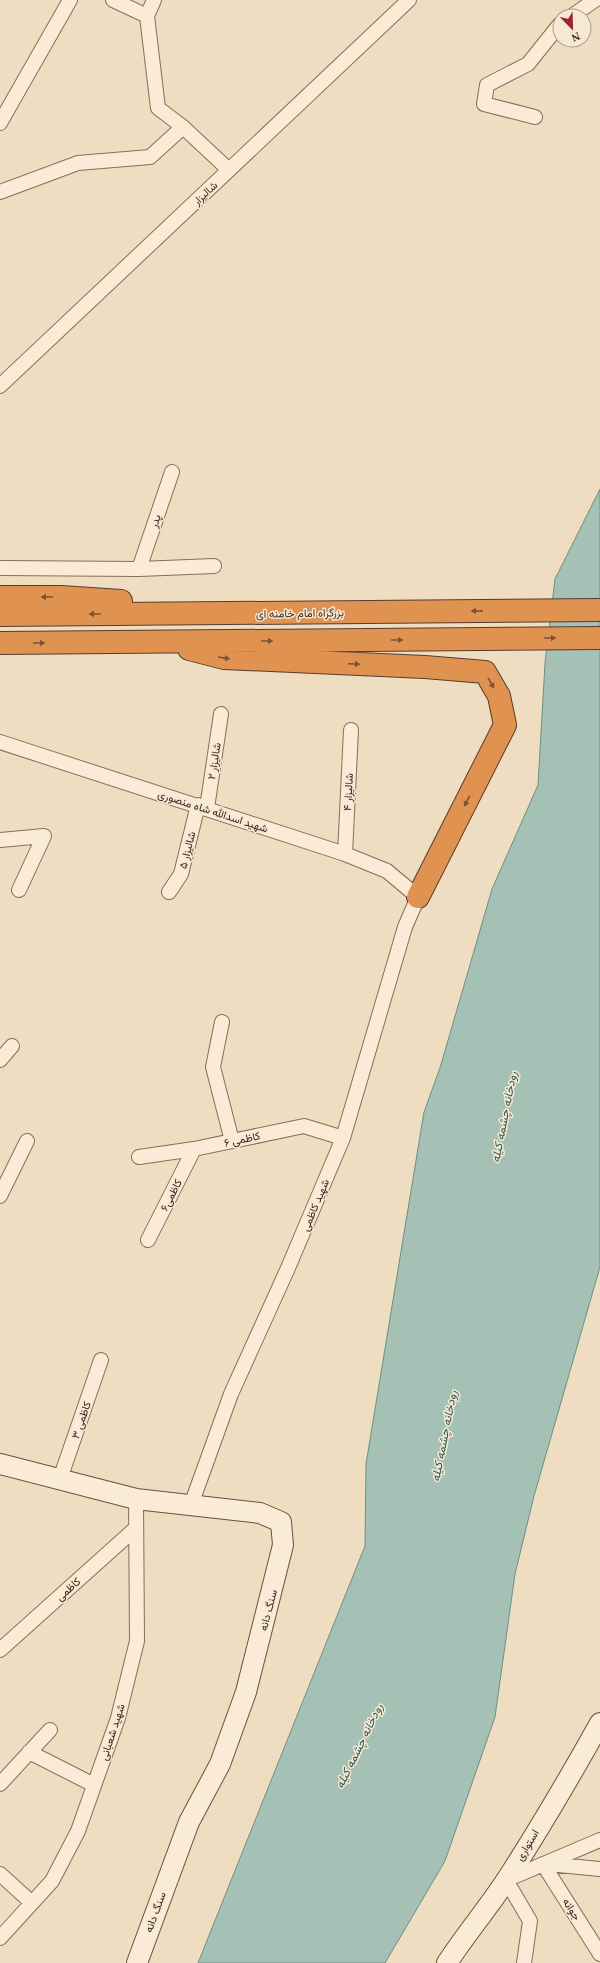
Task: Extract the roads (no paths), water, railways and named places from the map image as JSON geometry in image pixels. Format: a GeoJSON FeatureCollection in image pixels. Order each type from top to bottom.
{"type":"FeatureCollection","features":[{"type":"Feature","properties":{"kind":"highway"},"geometry":{"type":"LineString","coordinates":[[0,597],[61,597],[296,613]]}},
{"type":"Feature","properties":{"kind":"highway","name":"بزرگراه امام خامنه ای"},"geometry":{"type":"LineString","coordinates":[[0,615],[600,610]]}},
{"type":"Feature","properties":{"kind":"highway"},"geometry":{"type":"LineString","coordinates":[[0,643],[600,638]]}},
{"type":"Feature","properties":{"kind":"highway"},"geometry":{"type":"LineString","coordinates":[[159,642],[224,658],[425,667],[485,672],[499,696],[505,725],[418,897]]}},
{"type":"Feature","properties":{"kind":"street"},"geometry":{"type":"LineString","coordinates":[[0,123],[70,0]]}},
{"type":"Feature","properties":{"kind":"street"},"geometry":{"type":"LineString","coordinates":[[113,0],[147,16]]}},
{"type":"Feature","properties":{"kind":"street"},"geometry":{"type":"LineString","coordinates":[[154,0],[147,16],[158,108],[183,127],[229,170]]}},
{"type":"Feature","properties":{"kind":"street","name":"شالیزار"},"geometry":{"type":"LineString","coordinates":[[0,386],[409,0]]}},
{"type":"Feature","properties":{"kind":"street"},"geometry":{"type":"LineString","coordinates":[[584,8],[595,0]]}},
{"type":"Feature","properties":{"kind":"street"},"geometry":{"type":"LineString","coordinates":[[535,117],[484,104],[487,85],[528,64],[552,34]]}},
{"type":"Feature","properties":{"kind":"street"},"geometry":{"type":"LineString","coordinates":[[0,192],[78,163],[150,157],[183,127]]}},
{"type":"Feature","properties":{"kind":"street","name":"پدر"},"geometry":{"type":"LineString","coordinates":[[139,569],[172,472]]}},
{"type":"Feature","properties":{"kind":"street"},"geometry":{"type":"LineString","coordinates":[[0,568],[139,569],[214,566]]}},
{"type":"Feature","properties":{"kind":"street","name":"شالیزار ۲"},"geometry":{"type":"LineString","coordinates":[[203,807],[221,714]]}},
{"type":"Feature","properties":{"kind":"street","name":"شالیزار ۴"},"geometry":{"type":"LineString","coordinates":[[345,854],[351,730]]}},
{"type":"Feature","properties":{"kind":"street","name":"شهید اسدالله شاه منصوری"},"geometry":{"type":"LineString","coordinates":[[0,742],[345,854],[387,871],[418,897]]}},
{"type":"Feature","properties":{"kind":"street","name":"شالیزار ۵"},"geometry":{"type":"LineString","coordinates":[[169,892],[181,874],[203,807]]}},
{"type":"Feature","properties":{"kind":"street"},"geometry":{"type":"LineString","coordinates":[[0,840],[44,836],[19,890]]}},
{"type":"Feature","properties":{"kind":"street","name":"شهید کاظمی"},"geometry":{"type":"LineString","coordinates":[[191,1505],[231,1394],[288,1268],[343,1138],[405,927],[418,897]]}},
{"type":"Feature","properties":{"kind":"street"},"geometry":{"type":"LineString","coordinates":[[222,1022],[213,1067],[232,1141]]}},
{"type":"Feature","properties":{"kind":"street"},"geometry":{"type":"LineString","coordinates":[[0,1060],[12,1046]]}},
{"type":"Feature","properties":{"kind":"street","name":"کاظمی ۶"},"geometry":{"type":"LineString","coordinates":[[139,1157],[194,1149],[304,1126],[343,1138]]}},
{"type":"Feature","properties":{"kind":"street"},"geometry":{"type":"LineString","coordinates":[[0,1196],[27,1141]]}},
{"type":"Feature","properties":{"kind":"street","name":"کاظمی۶"},"geometry":{"type":"LineString","coordinates":[[148,1240],[194,1149]]}},
{"type":"Feature","properties":{"kind":"street","name":"کاظمی ۳"},"geometry":{"type":"LineString","coordinates":[[60,1479],[101,1360]]}},
{"type":"Feature","properties":{"kind":"street","name":"سنگ دانه"},"geometry":{"type":"LineString","coordinates":[[0,1464],[136,1499],[260,1513],[281,1522],[283,1545],[246,1692],[220,1764],[189,1822],[137,1963]]}},
{"type":"Feature","properties":{"kind":"street","name":"شهید شعبانی"},"geometry":{"type":"LineString","coordinates":[[0,1938],[52,1881],[78,1831],[118,1718],[137,1641],[136,1499]]}},
{"type":"Feature","properties":{"kind":"street","name":"کاظمی"},"geometry":{"type":"LineString","coordinates":[[0,1650],[136,1528]]}},
{"type":"Feature","properties":{"kind":"street","name":"استواری"},"geometry":{"type":"LineString","coordinates":[[447,1963],[461,1940],[506,1880],[578,1762],[600,1722]]}},
{"type":"Feature","properties":{"kind":"street"},"geometry":{"type":"LineString","coordinates":[[0,1784],[50,1730]]}},
{"type":"Feature","properties":{"kind":"street"},"geometry":{"type":"LineString","coordinates":[[29,1752],[94,1785]]}},
{"type":"Feature","properties":{"kind":"street"},"geometry":{"type":"LineString","coordinates":[[524,1963],[530,1921],[506,1880],[600,1840]]}},
{"type":"Feature","properties":{"kind":"street"},"geometry":{"type":"LineString","coordinates":[[543,1864],[600,1869]]}},
{"type":"Feature","properties":{"kind":"street","name":"جوانه"},"geometry":{"type":"LineString","coordinates":[[543,1864],[600,1954]]}},
{"type":"Feature","properties":{"kind":"street"},"geometry":{"type":"LineString","coordinates":[[0,1874],[32,1903]]}},
{"type":"Feature","properties":{"kind":"water","name":"رودخانه چشمه کیله"},"geometry":{"type":"Polygon","coordinates":[[[600,489],[600,1267],[534,1496],[515,1574],[495,1717],[445,1861],[385,1963],[198,1963],[365,1546],[366,1464],[424,1112],[440,1068],[492,889],[538,785],[545,663],[555,579],[600,489]]]}}]}
